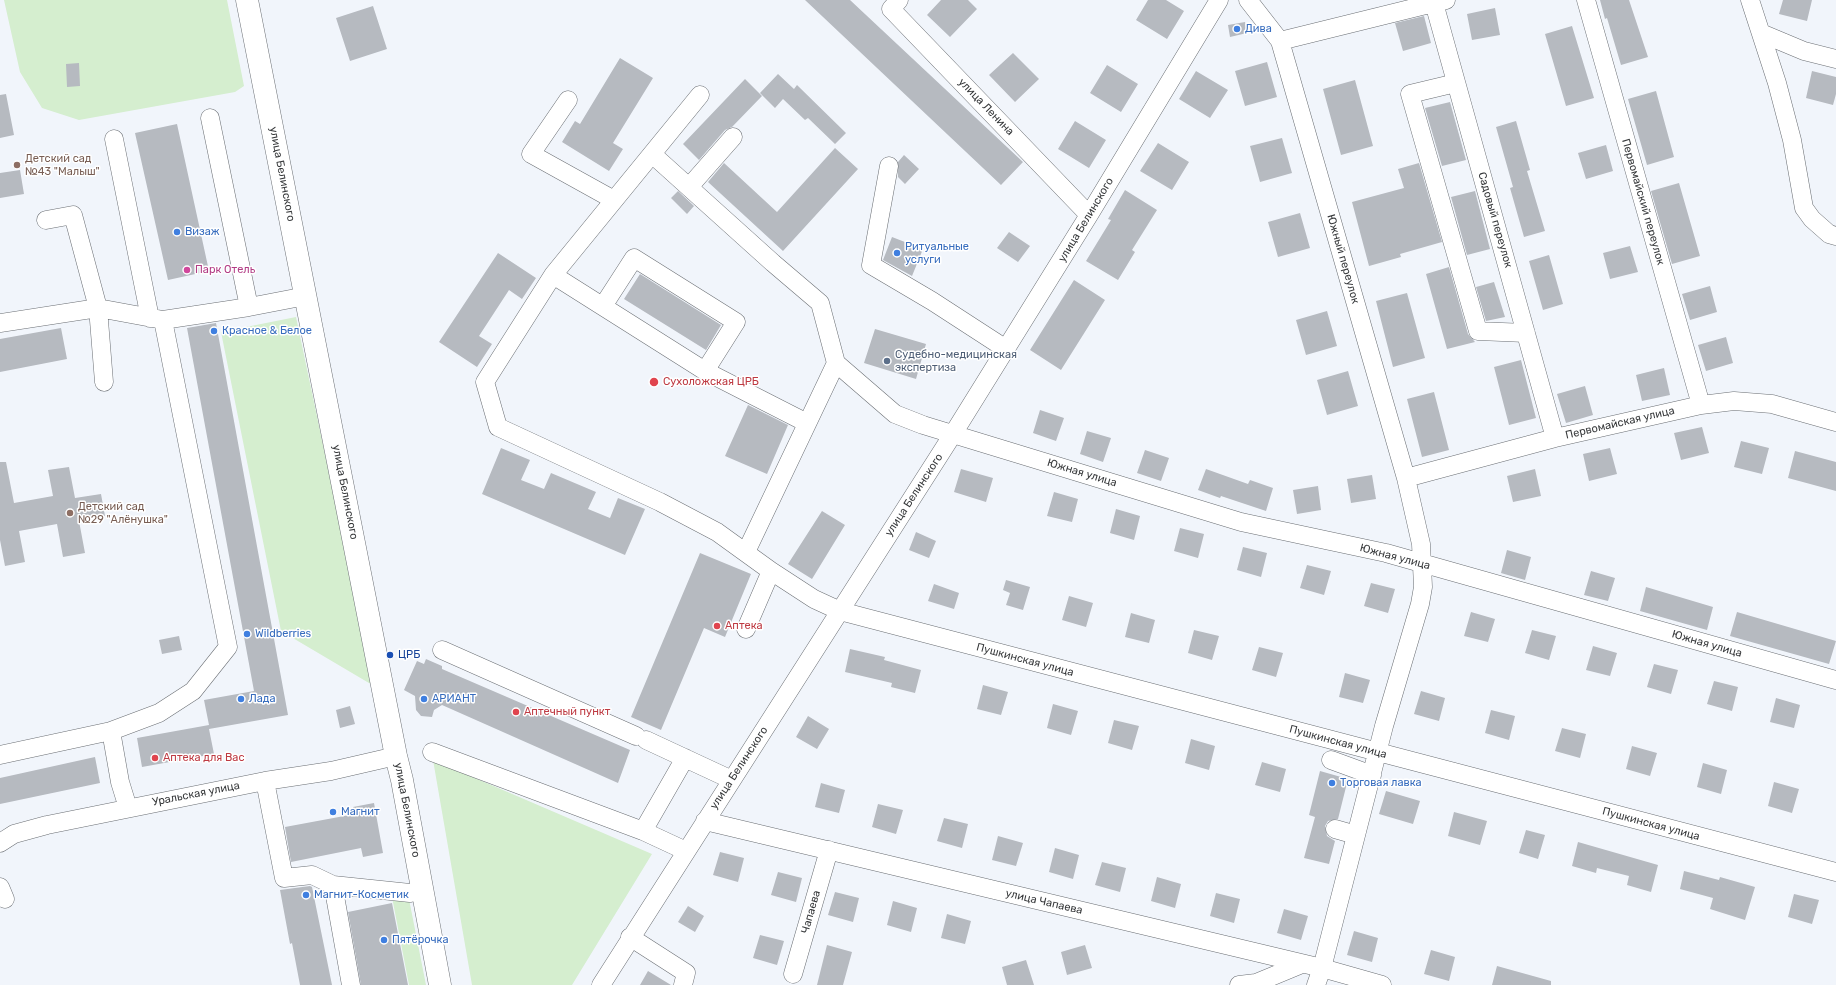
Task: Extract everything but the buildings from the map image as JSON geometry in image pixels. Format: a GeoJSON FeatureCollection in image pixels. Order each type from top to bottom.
{"type":"FeatureCollection","features":[{"type":"Feature","properties":{"kind":"main road","name":"улица Белинского"},"geometry":{"type":"LineString","coordinates":[[247,0],[396,756],[402,780],[440,985]]}},
{"type":"Feature","properties":{"kind":"street","name":"улица Белинского"},"geometry":{"type":"LineString","coordinates":[[601,985],[630,937],[953,434],[1089,215],[1219,0]]}},
{"type":"Feature","properties":{"kind":"street"},"geometry":{"type":"LineString","coordinates":[[1248,0],[1280,41],[1440,2]]}},
{"type":"Feature","properties":{"kind":"street","name":"Первомайский переулок"},"geometry":{"type":"LineString","coordinates":[[1586,0],[1701,405]]}},
{"type":"Feature","properties":{"kind":"street"},"geometry":{"type":"LineString","coordinates":[[1750,0],[1792,140],[1804,208],[1812,219],[1829,234],[1836,236]]}},
{"type":"Feature","properties":{"kind":"street","name":"Садовый переулок"},"geometry":{"type":"LineString","coordinates":[[1440,2],[1456,83],[1556,438]]}},
{"type":"Feature","properties":{"kind":"street","name":"улица Ленина"},"geometry":{"type":"LineString","coordinates":[[890,3],[1089,215]]}},
{"type":"Feature","properties":{"kind":"street"},"geometry":{"type":"LineString","coordinates":[[1761,33],[1804,50],[1836,59]]}},
{"type":"Feature","properties":{"kind":"street","name":"Южный переулок"},"geometry":{"type":"LineString","coordinates":[[1280,41],[1406,478],[1421,544],[1423,565],[1420,604],[1377,753],[1322,968],[1316,985]]}},
{"type":"Feature","properties":{"kind":"street"},"geometry":{"type":"LineString","coordinates":[[1456,83],[1410,94],[1478,331],[1526,333]]}},
{"type":"Feature","properties":{"kind":"street","name":"Пушкинская улица"},"geometry":{"type":"LineString","coordinates":[[700,95],[553,275],[485,382],[498,427],[660,502],[717,532],[771,571],[814,599],[840,611],[1377,753],[1836,872]]}},
{"type":"Feature","properties":{"kind":"street"},"geometry":{"type":"LineString","coordinates":[[568,100],[531,154],[614,200]]}},
{"type":"Feature","properties":{"kind":"street"},"geometry":{"type":"LineString","coordinates":[[210,118],[249,307]]}},
{"type":"Feature","properties":{"kind":"street"},"geometry":{"type":"LineString","coordinates":[[689,187],[733,137]]}},
{"type":"Feature","properties":{"kind":"street"},"geometry":{"type":"LineString","coordinates":[[0,755],[111,732],[160,713],[193,691],[228,647],[157,319],[114,139]]}},
{"type":"Feature","properties":{"kind":"street"},"geometry":{"type":"LineString","coordinates":[[652,154],[773,263],[820,302],[836,363],[746,552]]}},
{"type":"Feature","properties":{"kind":"street"},"geometry":{"type":"LineString","coordinates":[[889,166],[871,265],[932,301],[1006,349]]}},
{"type":"Feature","properties":{"kind":"street"},"geometry":{"type":"LineString","coordinates":[[46,220],[74,215],[98,308],[104,382]]}},
{"type":"Feature","properties":{"kind":"street"},"geometry":{"type":"LineString","coordinates":[[603,306],[634,258],[736,322],[705,372]]}},
{"type":"Feature","properties":{"kind":"street"},"geometry":{"type":"LineString","coordinates":[[553,275],[705,372],[807,424]]}},
{"type":"Feature","properties":{"kind":"street"},"geometry":{"type":"LineString","coordinates":[[0,323],[98,308],[157,319],[249,307],[306,296]]}},
{"type":"Feature","properties":{"kind":"street","name":"Южная улица"},"geometry":{"type":"LineString","coordinates":[[836,363],[894,414],[923,425],[1241,522],[1386,553],[1423,565],[1836,680]]}},
{"type":"Feature","properties":{"kind":"street","name":"Первомайская улица"},"geometry":{"type":"LineString","coordinates":[[1406,478],[1556,438],[1701,405],[1734,401],[1772,404],[1836,422]]}},
{"type":"Feature","properties":{"kind":"street"},"geometry":{"type":"LineString","coordinates":[[746,629],[771,571]]}},
{"type":"Feature","properties":{"kind":"street"},"geometry":{"type":"LineString","coordinates":[[442,650],[686,758],[732,780]]}},
{"type":"Feature","properties":{"kind":"street"},"geometry":{"type":"LineString","coordinates":[[111,732],[120,782],[128,808]]}},
{"type":"Feature","properties":{"kind":"street"},"geometry":{"type":"LineString","coordinates":[[432,752],[643,831],[686,851]]}},
{"type":"Feature","properties":{"kind":"street","name":"Уральская улица"},"geometry":{"type":"LineString","coordinates":[[0,843],[14,834],[41,827],[265,780],[331,771],[396,756]]}},
{"type":"Feature","properties":{"kind":"street"},"geometry":{"type":"LineString","coordinates":[[643,831],[686,758]]}},
{"type":"Feature","properties":{"kind":"street"},"geometry":{"type":"LineString","coordinates":[[1331,760],[1372,775]]}},
{"type":"Feature","properties":{"kind":"street"},"geometry":{"type":"LineString","coordinates":[[265,780],[284,878],[312,875],[333,885],[410,893],[422,890]]}},
{"type":"Feature","properties":{"kind":"street","name":"улица Чапаева"},"geometry":{"type":"LineString","coordinates":[[705,821],[1322,968],[1382,985]]}},
{"type":"Feature","properties":{"kind":"street"},"geometry":{"type":"LineString","coordinates":[[1335,829],[1356,835]]}},
{"type":"Feature","properties":{"kind":"street","name":"Чапаева"},"geometry":{"type":"LineString","coordinates":[[793,974],[829,850]]}},
{"type":"Feature","properties":{"kind":"street"},"geometry":{"type":"LineString","coordinates":[[333,885],[351,985]]}},
{"type":"Feature","properties":{"kind":"street"},"geometry":{"type":"LineString","coordinates":[[630,937],[686,973],[683,985]]}},
{"type":"Feature","properties":{"kind":"street"},"geometry":{"type":"LineString","coordinates":[[1239,985],[1256,983],[1302,964]]}},
{"type":"Feature","properties":{"kind":"green space"},"geometry":{"type":"Polygon","coordinates":[[[4,0],[227,0],[244,86],[235,92],[79,120],[42,108],[20,72],[4,0]]]}},
{"type":"Feature","properties":{"kind":"green space"},"geometry":{"type":"Polygon","coordinates":[[[296,317],[374,686],[281,631],[221,332],[296,317]]]}},
{"type":"Feature","properties":{"kind":"green space"},"geometry":{"type":"Polygon","coordinates":[[[433,760],[652,854],[572,985],[472,985],[433,760]]]}},
{"type":"Feature","properties":{"kind":"green space"},"geometry":{"type":"Polygon","coordinates":[[[408,894],[426,985],[409,985],[392,897],[408,894]]]}},
{"type":"Feature","properties":{"kind":"place","name":"Дива"},"geometry":{"type":"Point","coordinates":[1237,29]}},
{"type":"Feature","properties":{"kind":"place","name":"Детский сад №43 \"Малыш\""},"geometry":{"type":"Point","coordinates":[17,165]}},
{"type":"Feature","properties":{"kind":"place","name":"Визаж"},"geometry":{"type":"Point","coordinates":[177,232]}},
{"type":"Feature","properties":{"kind":"place","name":"Ритуальные услуги"},"geometry":{"type":"Point","coordinates":[897,253]}},
{"type":"Feature","properties":{"kind":"place","name":"Парк Отель"},"geometry":{"type":"Point","coordinates":[187,270]}},
{"type":"Feature","properties":{"kind":"place","name":"Красное & Белое"},"geometry":{"type":"Point","coordinates":[214,331]}},
{"type":"Feature","properties":{"kind":"place","name":"Судебно-медицинская экспертиза"},"geometry":{"type":"Point","coordinates":[887,361]}},
{"type":"Feature","properties":{"kind":"place","name":"Сухоложская ЦРБ"},"geometry":{"type":"Point","coordinates":[654,382]}},
{"type":"Feature","properties":{"kind":"place","name":"Детский сад №29 \"Алёнушка\""},"geometry":{"type":"Point","coordinates":[70,513]}},
{"type":"Feature","properties":{"kind":"place","name":"Аптека"},"geometry":{"type":"Point","coordinates":[717,626]}},
{"type":"Feature","properties":{"kind":"place","name":"Wildberries"},"geometry":{"type":"Point","coordinates":[247,634]}},
{"type":"Feature","properties":{"kind":"place","name":"ЦРБ"},"geometry":{"type":"Point","coordinates":[390,655]}},
{"type":"Feature","properties":{"kind":"place","name":"Лада"},"geometry":{"type":"Point","coordinates":[241,699]}},
{"type":"Feature","properties":{"kind":"place","name":"АРИАНТ"},"geometry":{"type":"Point","coordinates":[424,699]}},
{"type":"Feature","properties":{"kind":"place","name":"Аптечный пункт"},"geometry":{"type":"Point","coordinates":[516,712]}},
{"type":"Feature","properties":{"kind":"place","name":"Аптека для Вас"},"geometry":{"type":"Point","coordinates":[155,758]}},
{"type":"Feature","properties":{"kind":"place","name":"Торговая лавка"},"geometry":{"type":"Point","coordinates":[1332,783]}},
{"type":"Feature","properties":{"kind":"place","name":"Магнит"},"geometry":{"type":"Point","coordinates":[333,812]}},
{"type":"Feature","properties":{"kind":"place","name":"Магнит-Косметик"},"geometry":{"type":"Point","coordinates":[306,895]}},
{"type":"Feature","properties":{"kind":"place","name":"Пятёрочка"},"geometry":{"type":"Point","coordinates":[384,940]}}]}
